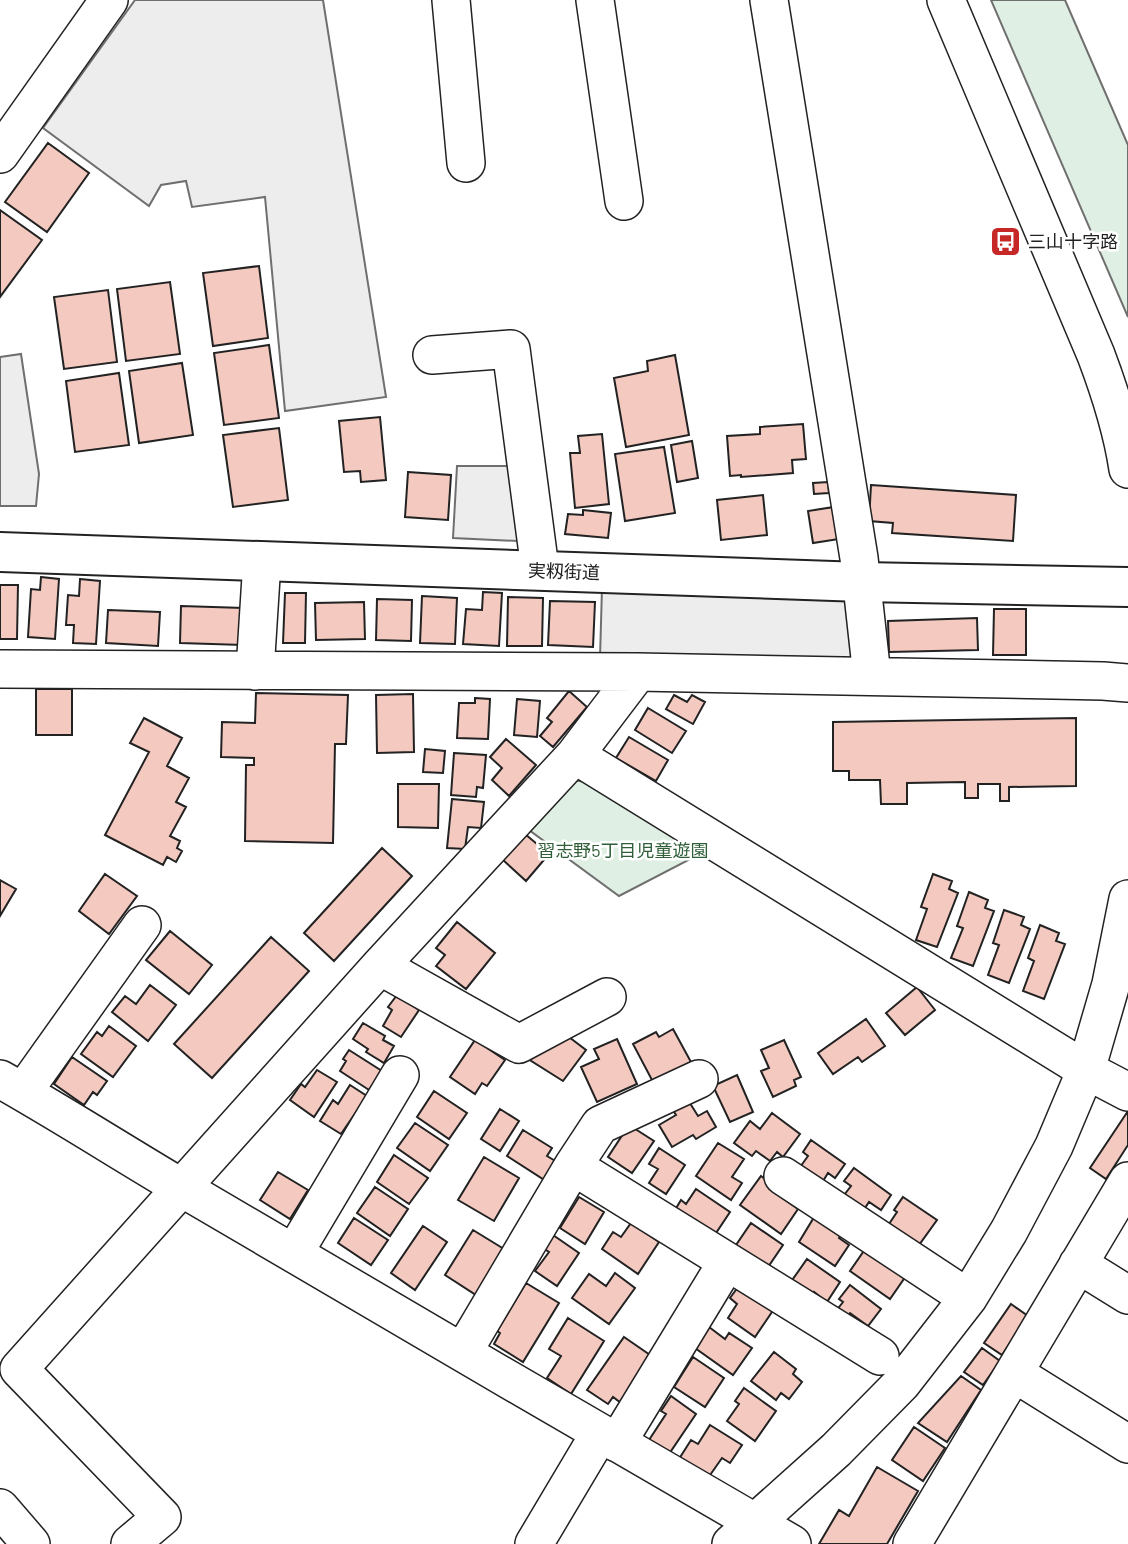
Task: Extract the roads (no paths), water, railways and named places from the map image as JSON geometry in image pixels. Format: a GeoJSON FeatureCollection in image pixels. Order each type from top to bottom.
{"type":"FeatureCollection","features":[{"type":"Feature","properties":{"kind":"main road","name":"実籾街道"},"geometry":{"type":"LineString","coordinates":[[0,552],[862,582],[1128,587]]}},
{"type":"Feature","properties":{"kind":"street"},"geometry":{"type":"LineString","coordinates":[[6,130],[109,0]]}},
{"type":"Feature","properties":{"kind":"street"},"geometry":{"type":"LineString","coordinates":[[451,0],[466,163]]}},
{"type":"Feature","properties":{"kind":"street"},"geometry":{"type":"LineString","coordinates":[[595,0],[624,201]]}},
{"type":"Feature","properties":{"kind":"street"},"geometry":{"type":"LineString","coordinates":[[769,0],[862,582],[872,676]]}},
{"type":"Feature","properties":{"kind":"street"},"geometry":{"type":"LineString","coordinates":[[946,0],[1096,355],[1113,400],[1128,469]]}},
{"type":"Feature","properties":{"kind":"street"},"geometry":{"type":"LineString","coordinates":[[432,355],[511,349],[540,569]]}},
{"type":"Feature","properties":{"kind":"street"},"geometry":{"type":"LineString","coordinates":[[255,671],[262,561]]}},
{"type":"Feature","properties":{"kind":"street"},"geometry":{"type":"LineString","coordinates":[[0,669],[638,672],[1128,683]]}},
{"type":"Feature","properties":{"kind":"street"},"geometry":{"type":"LineString","coordinates":[[131,1544],[162,1517],[19,1370],[380,966],[575,755],[638,672]]}},
{"type":"Feature","properties":{"kind":"street"},"geometry":{"type":"LineString","coordinates":[[575,755],[1086,1070],[1128,1092]]}},
{"type":"Feature","properties":{"kind":"street"},"geometry":{"type":"LineString","coordinates":[[742,1534],[836,1450],[902,1383],[968,1298],[1009,1231],[1054,1146],[1086,1070],[1111,984],[1128,899]]}},
{"type":"Feature","properties":{"kind":"street"},"geometry":{"type":"LineString","coordinates":[[142,925],[6,1083],[720,1502],[742,1534],[792,1544]]}},
{"type":"Feature","properties":{"kind":"street"},"geometry":{"type":"LineString","coordinates":[[380,966],[519,1044],[607,997]]}},
{"type":"Feature","properties":{"kind":"street"},"geometry":{"type":"LineString","coordinates":[[294,1253],[401,1075]]}},
{"type":"Feature","properties":{"kind":"street"},"geometry":{"type":"LineString","coordinates":[[463,1352],[600,1125],[699,1079]]}},
{"type":"Feature","properties":{"kind":"street"},"geometry":{"type":"LineString","coordinates":[[573,1166],[880,1356]]}},
{"type":"Feature","properties":{"kind":"street"},"geometry":{"type":"LineString","coordinates":[[783,1176],[968,1298]]}},
{"type":"Feature","properties":{"kind":"street"},"geometry":{"type":"LineString","coordinates":[[912,1544],[1128,1181]]}},
{"type":"Feature","properties":{"kind":"street"},"geometry":{"type":"LineString","coordinates":[[534,1544],[727,1262]]}},
{"type":"Feature","properties":{"kind":"street"},"geometry":{"type":"LineString","coordinates":[[1079,1264],[1128,1295]]}},
{"type":"Feature","properties":{"kind":"street"},"geometry":{"type":"LineString","coordinates":[[1014,1373],[1128,1444]]}},
{"type":"Feature","properties":{"kind":"street"},"geometry":{"type":"LineString","coordinates":[[0,1508],[31,1544]]}},
{"type":"Feature","properties":{"kind":"place","name":"三山十字路"},"geometry":{"type":"Point","coordinates":[1005,241]}},
{"type":"Feature","properties":{"kind":"park label","name":"習志野5丁目児童遊園"},"geometry":{"type":"Point","coordinates":[623,850]}}]}
